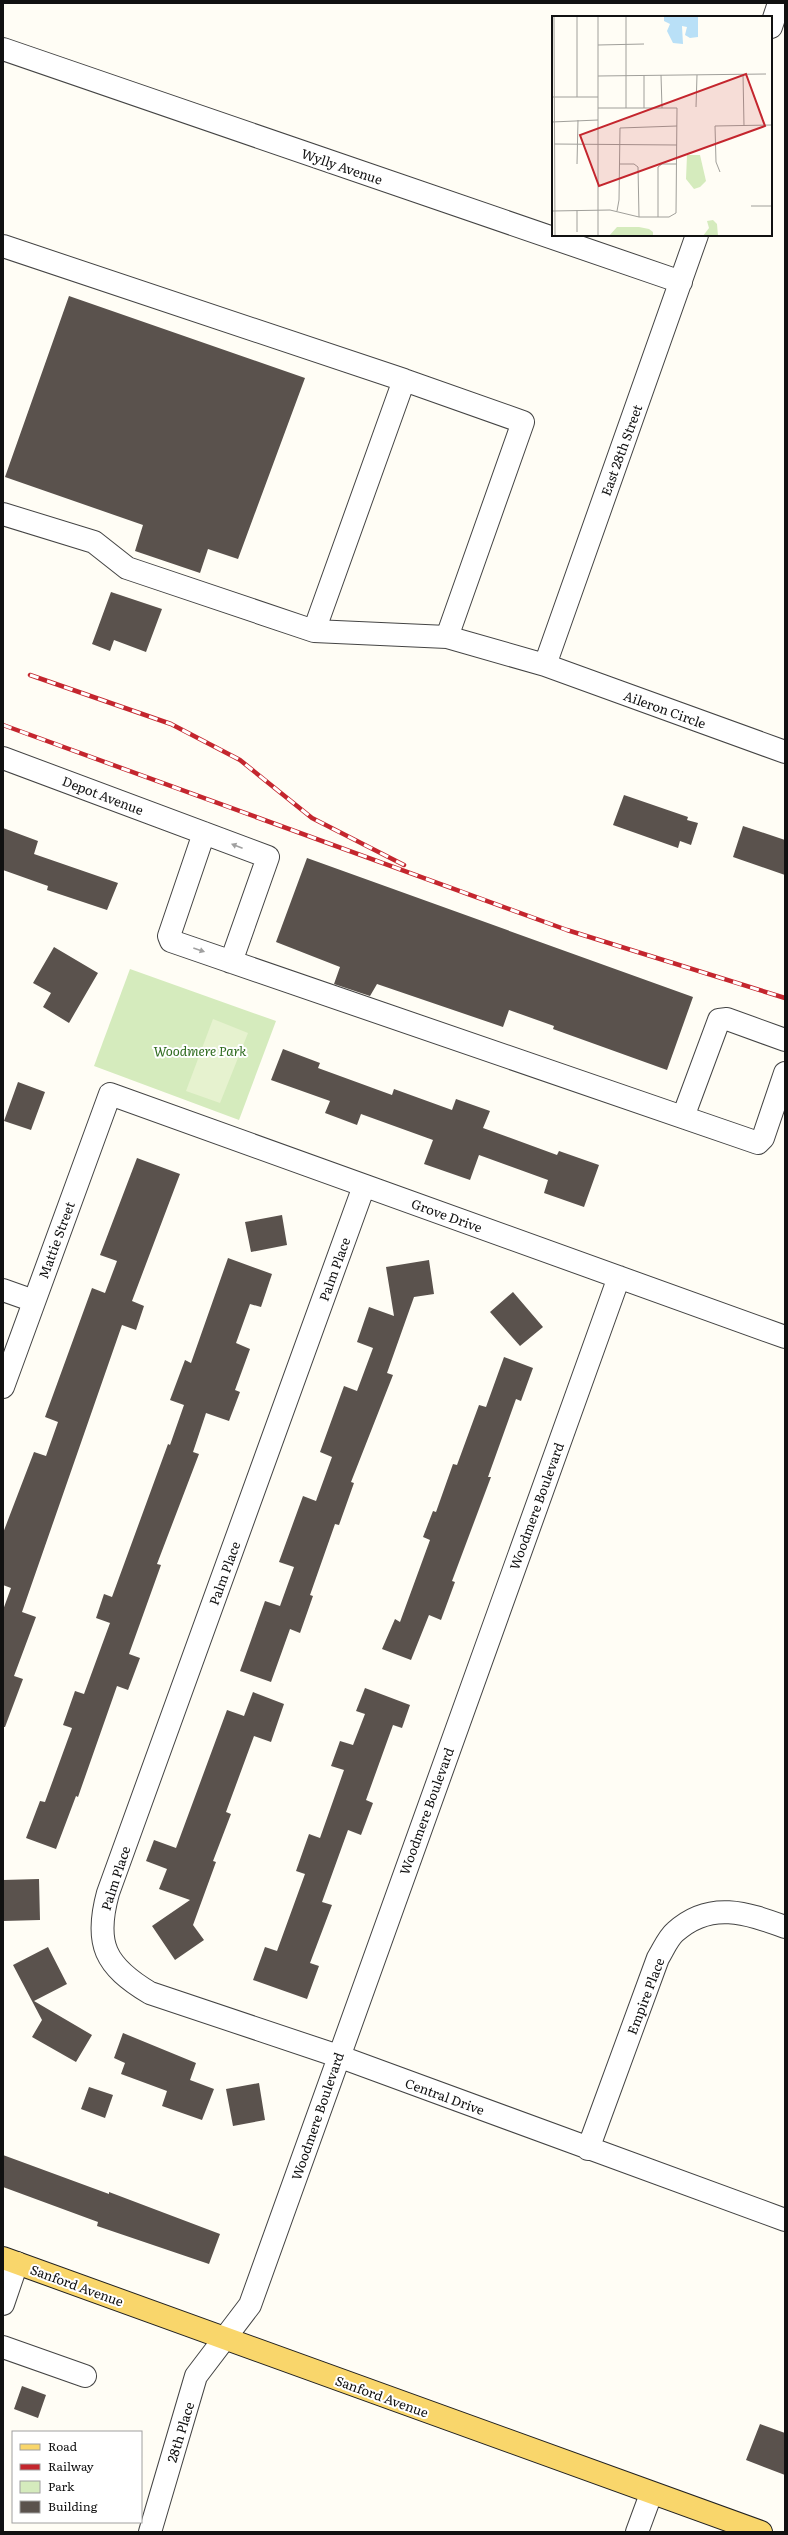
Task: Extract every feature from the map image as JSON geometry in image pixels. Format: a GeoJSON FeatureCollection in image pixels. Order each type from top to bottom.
{"type":"FeatureCollection","features":[{"type":"Feature","properties":{"kind":"main road","name":"Sanford Avenue"},"geometry":{"type":"LineString","coordinates":[[10,2261],[651,2494],[761,2532]]}},
{"type":"Feature","properties":{"kind":"street"},"geometry":{"type":"LineString","coordinates":[[772,24],[780,3]]}},
{"type":"Feature","properties":{"kind":"street","name":"Wylly Avenue"},"geometry":{"type":"LineString","coordinates":[[3,49],[681,282]]}},
{"type":"Feature","properties":{"kind":"street","name":"East 28th Street"},"geometry":{"type":"LineString","coordinates":[[545,665],[697,236]]}},
{"type":"Feature","properties":{"kind":"street"},"geometry":{"type":"LineString","coordinates":[[3,246],[404,380],[523,422],[447,637]]}},
{"type":"Feature","properties":{"kind":"street"},"geometry":{"type":"LineString","coordinates":[[314,631],[404,380]]}},
{"type":"Feature","properties":{"kind":"street","name":"Aileron Circle"},"geometry":{"type":"LineString","coordinates":[[3,514],[94,542],[127,568],[314,631],[447,637],[545,665],[785,752]]}},
{"type":"Feature","properties":{"kind":"street","name":"Depot Avenue"},"geometry":{"type":"LineString","coordinates":[[3,758],[268,857],[269,860],[231,962]]}},
{"type":"Feature","properties":{"kind":"street"},"geometry":{"type":"LineString","coordinates":[[204,833],[169,936],[171,941],[758,1143],[762,1138],[785,1073]]}},
{"type":"Feature","properties":{"kind":"street"},"geometry":{"type":"LineString","coordinates":[[683,1117],[719,1020],[727,1018],[785,1040]]}},
{"type":"Feature","properties":{"kind":"street","name":"Grove Drive"},"geometry":{"type":"LineString","coordinates":[[110,1094],[785,1337]]}},
{"type":"Feature","properties":{"kind":"street","name":"Mattie Street"},"geometry":{"type":"LineString","coordinates":[[3,1387],[110,1094]]}},
{"type":"Feature","properties":{"kind":"street","name":"Palm Place"},"geometry":{"type":"LineString","coordinates":[[112,1963],[103,1941],[102,1916],[108,1893],[364,1186]]}},
{"type":"Feature","properties":{"kind":"street","name":"Woodmere Boulevard"},"geometry":{"type":"LineString","coordinates":[[224,2339],[250,2305],[338,2056],[619,1277]]}},
{"type":"Feature","properties":{"kind":"street"},"geometry":{"type":"LineString","coordinates":[[3,1290],[34,1301]]}},
{"type":"Feature","properties":{"kind":"street","name":"Empire Place"},"geometry":{"type":"LineString","coordinates":[[588,2149],[658,1958],[675,1932],[697,1918],[721,1911],[747,1913],[785,1927]]}},
{"type":"Feature","properties":{"kind":"street","name":"Central Drive"},"geometry":{"type":"LineString","coordinates":[[112,1963],[127,1979],[150,1993],[338,2056],[785,2220]]}},
{"type":"Feature","properties":{"kind":"street"},"geometry":{"type":"LineString","coordinates":[[3,2304],[10,2261]]}},
{"type":"Feature","properties":{"kind":"street","name":"28th Place"},"geometry":{"type":"LineString","coordinates":[[150,2532],[196,2376],[224,2339]]}},
{"type":"Feature","properties":{"kind":"street"},"geometry":{"type":"LineString","coordinates":[[3,2347],[85,2376]]}},
{"type":"Feature","properties":{"kind":"street"},"geometry":{"type":"LineString","coordinates":[[637,2532],[651,2494]]}},
{"type":"Feature","properties":{"kind":"green space","name":"Woodmere Park"},"geometry":{"type":"Polygon","coordinates":[[[130,969],[276,1021],[239,1120],[94,1066],[130,969]]]}},
{"type":"Feature","properties":{"kind":"green space"},"geometry":{"type":"Polygon","coordinates":[[[213,1019],[248,1033],[220,1103],[186,1091],[213,1019]]]}},
{"type":"Feature","properties":{"kind":"building"},"geometry":{"type":"Polygon","coordinates":[[[69,296],[305,378],[238,559],[208,549],[200,573],[135,551],[143,525],[5,477],[69,296]]]}},
{"type":"Feature","properties":{"kind":"building"},"geometry":{"type":"Polygon","coordinates":[[[111,592],[162,609],[146,652],[114,640],[110,651],[92,644],[111,592]]]}},
{"type":"Feature","properties":{"kind":"building"},"geometry":{"type":"Polygon","coordinates":[[[624,795],[688,817],[687,820],[698,823],[691,845],[680,841],[678,848],[613,825],[624,795]]]}},
{"type":"Feature","properties":{"kind":"building"},"geometry":{"type":"Polygon","coordinates":[[[743,826],[785,840],[785,875],[733,857],[743,826]]]}},
{"type":"Feature","properties":{"kind":"building"},"geometry":{"type":"Polygon","coordinates":[[[3,828],[38,841],[34,854],[118,883],[107,910],[47,890],[48,886],[3,870],[3,828]]]}},
{"type":"Feature","properties":{"kind":"building"},"geometry":{"type":"Polygon","coordinates":[[[307,858],[693,997],[667,1070],[553,1029],[554,1026],[509,1010],[503,1027],[377,984],[370,996],[334,984],[340,967],[276,942],[307,858]]]}},
{"type":"Feature","properties":{"kind":"building"},"geometry":{"type":"Polygon","coordinates":[[[54,947],[98,973],[69,1023],[43,1007],[51,993],[33,983],[54,947]]]}},
{"type":"Feature","properties":{"kind":"building"},"geometry":{"type":"Polygon","coordinates":[[[283,1049],[320,1063],[318,1068],[392,1095],[394,1089],[452,1110],[456,1099],[490,1111],[483,1128],[557,1155],[559,1151],[599,1165],[584,1207],[544,1193],[548,1180],[479,1155],[470,1180],[424,1164],[433,1140],[361,1114],[357,1125],[325,1113],[330,1101],[271,1080],[283,1049]]]}},
{"type":"Feature","properties":{"kind":"building"},"geometry":{"type":"Polygon","coordinates":[[[18,1082],[45,1092],[31,1130],[4,1121],[18,1082]]]}},
{"type":"Feature","properties":{"kind":"building"},"geometry":{"type":"Polygon","coordinates":[[[137,1158],[180,1174],[132,1301],[144,1306],[136,1330],[122,1325],[22,1612],[36,1617],[14,1676],[23,1679],[5,1727],[3,1727],[3,1610],[11,1588],[3,1585],[3,1533],[34,1452],[46,1456],[58,1422],[45,1417],[92,1288],[105,1293],[117,1261],[100,1255],[137,1158]]]}},
{"type":"Feature","properties":{"kind":"building"},"geometry":{"type":"Polygon","coordinates":[[[282,1215],[287,1245],[251,1252],[245,1222],[282,1215]]]}},
{"type":"Feature","properties":{"kind":"building"},"geometry":{"type":"Polygon","coordinates":[[[228,1258],[272,1274],[261,1307],[250,1304],[236,1343],[250,1349],[235,1390],[240,1392],[229,1421],[206,1413],[193,1452],[199,1454],[157,1564],[161,1565],[129,1654],[140,1658],[128,1690],[117,1686],[78,1797],[76,1796],[56,1849],[26,1838],[40,1801],[45,1802],[72,1728],[63,1725],[75,1691],[84,1694],[110,1623],[96,1618],[104,1594],[112,1597],[168,1444],[170,1445],[184,1405],[170,1400],[185,1360],[191,1363],[228,1258]]]}},
{"type":"Feature","properties":{"kind":"building"},"geometry":{"type":"Polygon","coordinates":[[[429,1260],[434,1294],[414,1297],[387,1373],[393,1375],[351,1482],[354,1483],[339,1525],[335,1524],[310,1595],[313,1596],[300,1633],[290,1629],[271,1682],[240,1671],[265,1601],[280,1606],[294,1567],[279,1562],[303,1496],[316,1501],[332,1457],[320,1452],[344,1386],[357,1391],[373,1348],[357,1342],[369,1307],[394,1316],[386,1267],[429,1260]]]}},
{"type":"Feature","properties":{"kind":"building"},"geometry":{"type":"Polygon","coordinates":[[[513,1292],[543,1327],[520,1346],[490,1312],[513,1292]]]}},
{"type":"Feature","properties":{"kind":"building"},"geometry":{"type":"Polygon","coordinates":[[[504,1357],[533,1368],[521,1401],[516,1399],[488,1477],[491,1477],[452,1581],[455,1582],[441,1620],[429,1615],[411,1660],[382,1649],[395,1619],[400,1622],[430,1540],[423,1537],[433,1511],[436,1512],[453,1464],[457,1465],[479,1405],[486,1407],[504,1357]]]}},
{"type":"Feature","properties":{"kind":"building"},"geometry":{"type":"Polygon","coordinates":[[[365,1688],[410,1705],[402,1728],[393,1725],[366,1800],[373,1803],[361,1835],[348,1830],[322,1902],[332,1905],[310,1963],[319,1966],[307,1999],[253,1980],[265,1947],[277,1951],[305,1874],[296,1871],[309,1834],[320,1838],[344,1770],[331,1766],[340,1741],[353,1745],[365,1714],[356,1711],[365,1688]]]}},
{"type":"Feature","properties":{"kind":"building"},"geometry":{"type":"Polygon","coordinates":[[[253,1692],[284,1704],[271,1742],[254,1736],[226,1812],[231,1814],[213,1861],[216,1862],[193,1925],[204,1940],[175,1960],[152,1926],[190,1900],[159,1889],[167,1869],[146,1861],[154,1840],[176,1848],[227,1710],[244,1716],[253,1692]]]}},
{"type":"Feature","properties":{"kind":"building"},"geometry":{"type":"Polygon","coordinates":[[[39,1879],[40,1920],[3,1921],[3,1880],[39,1879]]]}},
{"type":"Feature","properties":{"kind":"building"},"geometry":{"type":"Polygon","coordinates":[[[48,1947],[67,1984],[34,2001],[92,2035],[76,2062],[32,2037],[42,2020],[13,1965],[48,1947]]]}},
{"type":"Feature","properties":{"kind":"building"},"geometry":{"type":"Polygon","coordinates":[[[123,2033],[196,2063],[190,2080],[214,2089],[202,2120],[162,2106],[167,2091],[121,2074],[125,2063],[114,2058],[123,2033]]]}},
{"type":"Feature","properties":{"kind":"building"},"geometry":{"type":"Polygon","coordinates":[[[259,2083],[265,2120],[233,2126],[226,2089],[259,2083]]]}},
{"type":"Feature","properties":{"kind":"building"},"geometry":{"type":"Polygon","coordinates":[[[89,2087],[113,2095],[105,2118],[81,2109],[89,2087]]]}},
{"type":"Feature","properties":{"kind":"building"},"geometry":{"type":"Polygon","coordinates":[[[3,2155],[109,2194],[109,2192],[220,2234],[209,2264],[97,2226],[98,2222],[3,2187],[3,2155]]]}},
{"type":"Feature","properties":{"kind":"building"},"geometry":{"type":"Polygon","coordinates":[[[22,2386],[46,2395],[38,2418],[14,2409],[22,2386]]]}},
{"type":"Feature","properties":{"kind":"building"},"geometry":{"type":"Polygon","coordinates":[[[760,2424],[785,2433],[785,2475],[746,2460],[760,2424]]]}},
{"type":"Feature","properties":{"kind":"railway"},"geometry":{"type":"LineString","coordinates":[[30,675],[171,724],[240,760],[312,818],[404,865]]}},
{"type":"Feature","properties":{"kind":"railway"},"geometry":{"type":"LineString","coordinates":[[3,725],[567,930],[785,998]]}}]}
